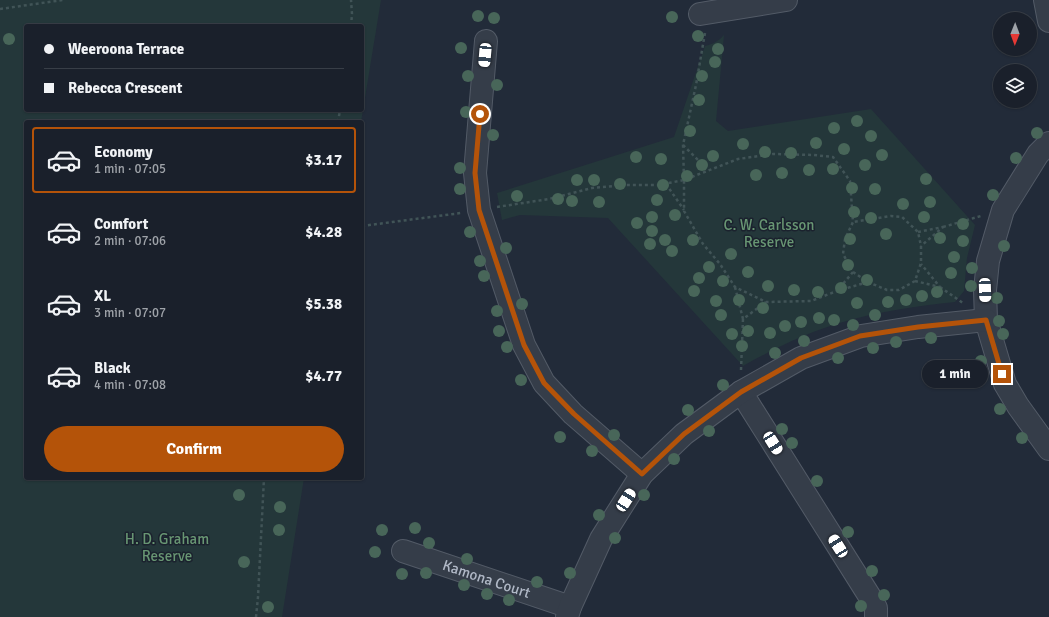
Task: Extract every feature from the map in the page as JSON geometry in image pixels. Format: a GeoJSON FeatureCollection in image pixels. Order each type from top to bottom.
{"type":"FeatureCollection","features":[{"type":"Feature","properties":{"kind":"street"},"geometry":{"type":"LineString","coordinates":[[705,13],[786,0]]}},
{"type":"Feature","properties":{"kind":"street"},"geometry":{"type":"LineString","coordinates":[[1045,0],[1049,21]]}},
{"type":"Feature","properties":{"kind":"street"},"geometry":{"type":"LineString","coordinates":[[486,41],[475,173],[479,210],[524,345],[544,383],[574,414],[642,474]]}},
{"type":"Feature","properties":{"kind":"street"},"geometry":{"type":"LineString","coordinates":[[1049,143],[1038,154],[1003,210],[988,261],[985,290],[986,320],[1005,384],[1018,406],[1049,449]]}},
{"type":"Feature","properties":{"kind":"street"},"geometry":{"type":"LineString","coordinates":[[569,612],[601,539],[642,474],[684,434],[741,392],[801,358],[860,336],[918,327],[986,320]]}},
{"type":"Feature","properties":{"kind":"street"},"geometry":{"type":"LineString","coordinates":[[741,392],[870,597],[876,608],[876,617]]}},
{"type":"Feature","properties":{"kind":"street","name":"Kamona Court"},"geometry":{"type":"LineString","coordinates":[[403,551],[569,612]]}},
{"type":"Feature","properties":{"kind":"path"},"geometry":{"type":"LineString","coordinates":[[0,9],[62,0]]}},
{"type":"Feature","properties":{"kind":"path"},"geometry":{"type":"LineString","coordinates":[[351,0],[351,24]]}},
{"type":"Feature","properties":{"kind":"path"},"geometry":{"type":"LineString","coordinates":[[684,211],[683,145],[696,85],[705,13]]}},
{"type":"Feature","properties":{"kind":"path"},"geometry":{"type":"LineString","coordinates":[[683,145],[708,170]]}},
{"type":"Feature","properties":{"kind":"path"},"geometry":{"type":"LineString","coordinates":[[364,226],[550,199],[592,188],[626,184],[666,184],[684,180],[738,159],[773,154],[814,155],[833,157],[850,181],[853,222],[845,239],[843,254],[852,272],[868,282],[888,290],[899,290],[915,281],[921,263],[922,246],[918,232],[902,217],[891,216],[853,222]]}},
{"type":"Feature","properties":{"kind":"path"},"geometry":{"type":"LineString","coordinates":[[666,184],[703,244],[720,264],[735,288],[742,319],[741,392]]}},
{"type":"Feature","properties":{"kind":"path"},"geometry":{"type":"LineString","coordinates":[[918,232],[943,227],[1003,210]]}},
{"type":"Feature","properties":{"kind":"path"},"geometry":{"type":"LineString","coordinates":[[922,246],[943,227]]}},
{"type":"Feature","properties":{"kind":"path"},"geometry":{"type":"LineString","coordinates":[[915,281],[940,287],[921,263]]}},
{"type":"Feature","properties":{"kind":"path"},"geometry":{"type":"LineString","coordinates":[[837,291],[852,272]]}},
{"type":"Feature","properties":{"kind":"path"},"geometry":{"type":"LineString","coordinates":[[735,288],[766,302],[811,301],[837,291],[868,282]]}},
{"type":"Feature","properties":{"kind":"path"},"geometry":{"type":"LineString","coordinates":[[742,319],[766,302]]}},
{"type":"Feature","properties":{"kind":"path"},"geometry":{"type":"LineString","coordinates":[[256,617],[264,480]]}},
{"type":"Feature","properties":{"kind":"green space","name":"H. D. Graham Reserve"},"geometry":{"type":"Polygon","coordinates":[[[0,0],[381,0],[364,104],[364,24],[24,24],[24,112],[363,112],[361,120],[24,120],[24,480],[304,480],[282,617],[0,617],[0,0]]]}},
{"type":"Feature","properties":{"kind":"green space","name":"C. W. Carlsson Reserve"},"geometry":{"type":"Polygon","coordinates":[[[724,35],[716,121],[728,131],[871,109],[975,225],[967,258],[964,291],[955,302],[899,309],[843,322],[792,341],[743,366],[608,218],[520,215],[502,220],[497,193],[674,137],[705,46],[716,42],[724,35]]]}},
{"type":"Feature","properties":{"kind":"route"},"geometry":{"type":"LineString","coordinates":[[480,114],[475,173],[479,210],[524,345],[544,383],[574,414],[642,474],[684,434],[741,392],[801,358],[860,336],[918,327],[986,320],[1002,374]]}}]}
